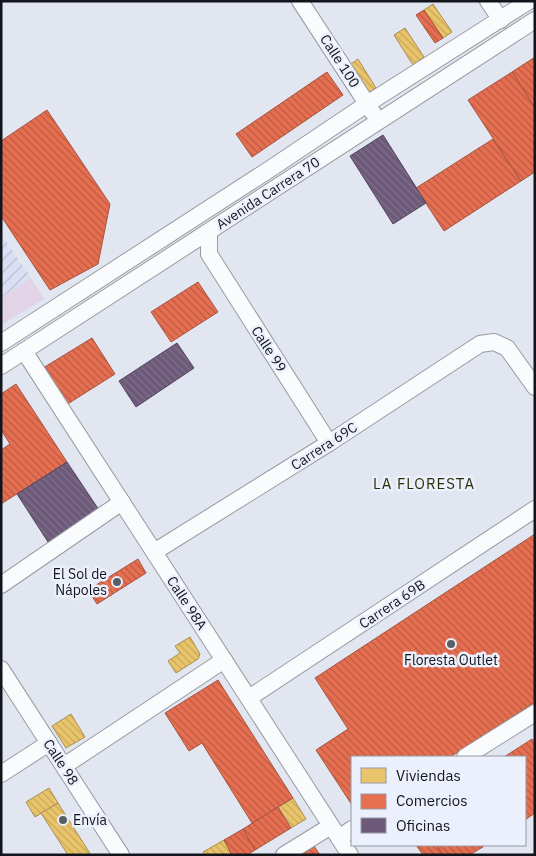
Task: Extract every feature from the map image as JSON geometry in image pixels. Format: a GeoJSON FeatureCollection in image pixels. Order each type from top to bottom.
{"type":"FeatureCollection","features":[{"type":"Feature","properties":{"kind":"street"},"geometry":{"type":"LineString","coordinates":[[488,1],[501,20]]}},
{"type":"Feature","properties":{"kind":"street","name":"Avenida Carrera 70"},"geometry":{"type":"LineString","coordinates":[[1,343],[200,215],[367,104],[529,1]]}},
{"type":"Feature","properties":{"kind":"street","name":"Calle 100"},"geometry":{"type":"LineString","coordinates":[[307,4],[378,122]]}},
{"type":"Feature","properties":{"kind":"street","name":"Avenida Carrera 70"},"geometry":{"type":"LineString","coordinates":[[1,366],[535,20]]}},
{"type":"Feature","properties":{"kind":"street"},"geometry":{"type":"LineString","coordinates":[[200,215],[211,218],[212,224],[189,241],[188,245],[208,254],[209,232]]}},
{"type":"Feature","properties":{"kind":"street","name":"Calle 99"},"geometry":{"type":"LineString","coordinates":[[208,254],[329,443]]}},
{"type":"Feature","properties":{"kind":"street","name":"Carrera 69C"},"geometry":{"type":"LineString","coordinates":[[154,552],[329,443],[480,344],[494,342],[506,348],[535,386]]}},
{"type":"Feature","properties":{"kind":"street","name":"Calle 98A"},"geometry":{"type":"LineString","coordinates":[[24,351],[249,698],[341,831],[350,855]]}},
{"type":"Feature","properties":{"kind":"street"},"geometry":{"type":"LineString","coordinates":[[1,585],[122,502]]}},
{"type":"Feature","properties":{"kind":"street","name":"Carrera 69B"},"geometry":{"type":"LineString","coordinates":[[249,698],[535,509]]}},
{"type":"Feature","properties":{"kind":"street"},"geometry":{"type":"LineString","coordinates":[[64,766],[224,660]]}},
{"type":"Feature","properties":{"kind":"street","name":"Calle 98"},"geometry":{"type":"LineString","coordinates":[[1,669],[121,855]]}},
{"type":"Feature","properties":{"kind":"street"},"geometry":{"type":"LineString","coordinates":[[467,756],[535,713]]}},
{"type":"Feature","properties":{"kind":"street"},"geometry":{"type":"LineString","coordinates":[[1,774],[49,743]]}},
{"type":"Feature","properties":{"kind":"street"},"geometry":{"type":"LineString","coordinates":[[284,855],[341,831]]}},
{"type":"Feature","properties":{"kind":"shaded area"},"geometry":{"type":"Polygon","coordinates":[[[1,234],[31,278],[1,298],[1,234]]]}},
{"type":"Feature","properties":{"kind":"shaded area"},"geometry":{"type":"Polygon","coordinates":[[[31,278],[44,299],[1,325],[1,298],[31,278]]]}},
{"type":"Feature","properties":{"kind":"building: Viviendas"},"geometry":{"type":"Polygon","coordinates":[[[433,4],[452,32],[443,38],[424,10],[433,4]]]}},
{"type":"Feature","properties":{"kind":"building: Viviendas"},"geometry":{"type":"Polygon","coordinates":[[[405,28],[424,57],[413,65],[394,35],[405,28]]]}},
{"type":"Feature","properties":{"kind":"building: Viviendas"},"geometry":{"type":"Polygon","coordinates":[[[358,59],[376,88],[366,95],[348,66],[358,59]]]}},
{"type":"Feature","properties":{"kind":"building: Viviendas"},"geometry":{"type":"Polygon","coordinates":[[[190,637],[200,654],[198,659],[176,673],[168,661],[180,653],[175,646],[190,637]]]}},
{"type":"Feature","properties":{"kind":"building: Viviendas"},"geometry":{"type":"Polygon","coordinates":[[[71,714],[85,737],[66,748],[52,726],[71,714]]]}},
{"type":"Feature","properties":{"kind":"building: Viviendas"},"geometry":{"type":"Polygon","coordinates":[[[49,788],[58,803],[35,817],[26,802],[49,788]]]}},
{"type":"Feature","properties":{"kind":"building: Viviendas"},"geometry":{"type":"Polygon","coordinates":[[[293,798],[306,819],[291,828],[278,807],[293,798]]]}},
{"type":"Feature","properties":{"kind":"building: Viviendas"},"geometry":{"type":"Polygon","coordinates":[[[58,803],[91,855],[68,855],[41,813],[58,803]]]}},
{"type":"Feature","properties":{"kind":"building: Viviendas"},"geometry":{"type":"Polygon","coordinates":[[[224,840],[232,855],[205,855],[203,852],[224,840]]]}},
{"type":"Feature","properties":{"kind":"building: Comercios"},"geometry":{"type":"Polygon","coordinates":[[[424,10],[443,38],[435,43],[416,15],[424,10]]]}},
{"type":"Feature","properties":{"kind":"building: Comercios"},"geometry":{"type":"Polygon","coordinates":[[[535,57],[535,108],[512,72],[535,57]]]}},
{"type":"Feature","properties":{"kind":"building: Comercios"},"geometry":{"type":"Polygon","coordinates":[[[327,72],[343,95],[252,157],[236,134],[327,72]]]}},
{"type":"Feature","properties":{"kind":"building: Comercios"},"geometry":{"type":"Polygon","coordinates":[[[512,72],[535,108],[535,172],[521,181],[468,100],[512,72]]]}},
{"type":"Feature","properties":{"kind":"building: Comercios"},"geometry":{"type":"Polygon","coordinates":[[[47,110],[110,204],[98,264],[50,290],[1,216],[1,141],[47,110]]]}},
{"type":"Feature","properties":{"kind":"building: Comercios"},"geometry":{"type":"Polygon","coordinates":[[[493,139],[521,181],[444,231],[416,188],[493,139]]]}},
{"type":"Feature","properties":{"kind":"building: Comercios"},"geometry":{"type":"Polygon","coordinates":[[[198,282],[218,312],[171,342],[151,312],[198,282]]]}},
{"type":"Feature","properties":{"kind":"building: Comercios"},"geometry":{"type":"Polygon","coordinates":[[[92,338],[115,374],[66,405],[43,368],[92,338]]]}},
{"type":"Feature","properties":{"kind":"building: Comercios"},"geometry":{"type":"Polygon","coordinates":[[[16,384],[67,462],[1,504],[1,450],[10,444],[1,430],[1,394],[16,384]]]}},
{"type":"Feature","properties":{"kind":"building: Comercios","name":"Floresta Outlet"},"geometry":{"type":"Polygon","coordinates":[[[535,534],[535,702],[452,756],[351,756],[351,803],[316,750],[348,729],[315,678],[535,534]]]}},
{"type":"Feature","properties":{"kind":"building: Comercios","name":"El Sol de Nápoles"},"geometry":{"type":"Polygon","coordinates":[[[138,559],[146,573],[97,604],[88,590],[138,559]]]}},
{"type":"Feature","properties":{"kind":"building: Comercios"},"geometry":{"type":"Polygon","coordinates":[[[218,680],[293,798],[252,823],[202,743],[189,751],[165,713],[218,680]]]}},
{"type":"Feature","properties":{"kind":"building: Comercios"},"geometry":{"type":"Polygon","coordinates":[[[532,739],[535,743],[535,813],[526,819],[526,756],[506,756],[532,739]]]}},
{"type":"Feature","properties":{"kind":"building: Comercios"},"geometry":{"type":"Polygon","coordinates":[[[278,807],[291,828],[255,850],[243,829],[278,807]]]}},
{"type":"Feature","properties":{"kind":"building: Comercios"},"geometry":{"type":"Polygon","coordinates":[[[243,829],[255,850],[247,855],[232,855],[224,840],[243,829]]]}},
{"type":"Feature","properties":{"kind":"building: Comercios"},"geometry":{"type":"Polygon","coordinates":[[[314,846],[320,855],[300,855],[314,846]]]}},
{"type":"Feature","properties":{"kind":"building: Comercios"},"geometry":{"type":"Polygon","coordinates":[[[417,846],[438,846],[443,855],[423,855],[417,846]]]}},
{"type":"Feature","properties":{"kind":"building: Comercios"},"geometry":{"type":"Polygon","coordinates":[[[438,846],[483,847],[469,855],[443,855],[438,846]]]}},
{"type":"Feature","properties":{"kind":"building: Oficinas"},"geometry":{"type":"Polygon","coordinates":[[[383,135],[426,203],[393,224],[350,156],[383,135]]]}},
{"type":"Feature","properties":{"kind":"building: Oficinas"},"geometry":{"type":"Polygon","coordinates":[[[177,343],[194,368],[136,407],[119,381],[177,343]]]}},
{"type":"Feature","properties":{"kind":"building: Oficinas"},"geometry":{"type":"Polygon","coordinates":[[[67,462],[101,513],[50,545],[17,494],[67,462]]]}},
{"type":"Feature","properties":{"kind":"place","name":"El Sol de Nápoles"},"geometry":{"type":"Point","coordinates":[117,582]}},
{"type":"Feature","properties":{"kind":"place","name":"Floresta Outlet"},"geometry":{"type":"Point","coordinates":[451,644]}},
{"type":"Feature","properties":{"kind":"place","name":"Envía"},"geometry":{"type":"Point","coordinates":[63,820]}},
{"type":"Feature","properties":{"kind":"district","name":"LA FLORESTA"},"geometry":{"type":"Point","coordinates":[424,483]}}]}
